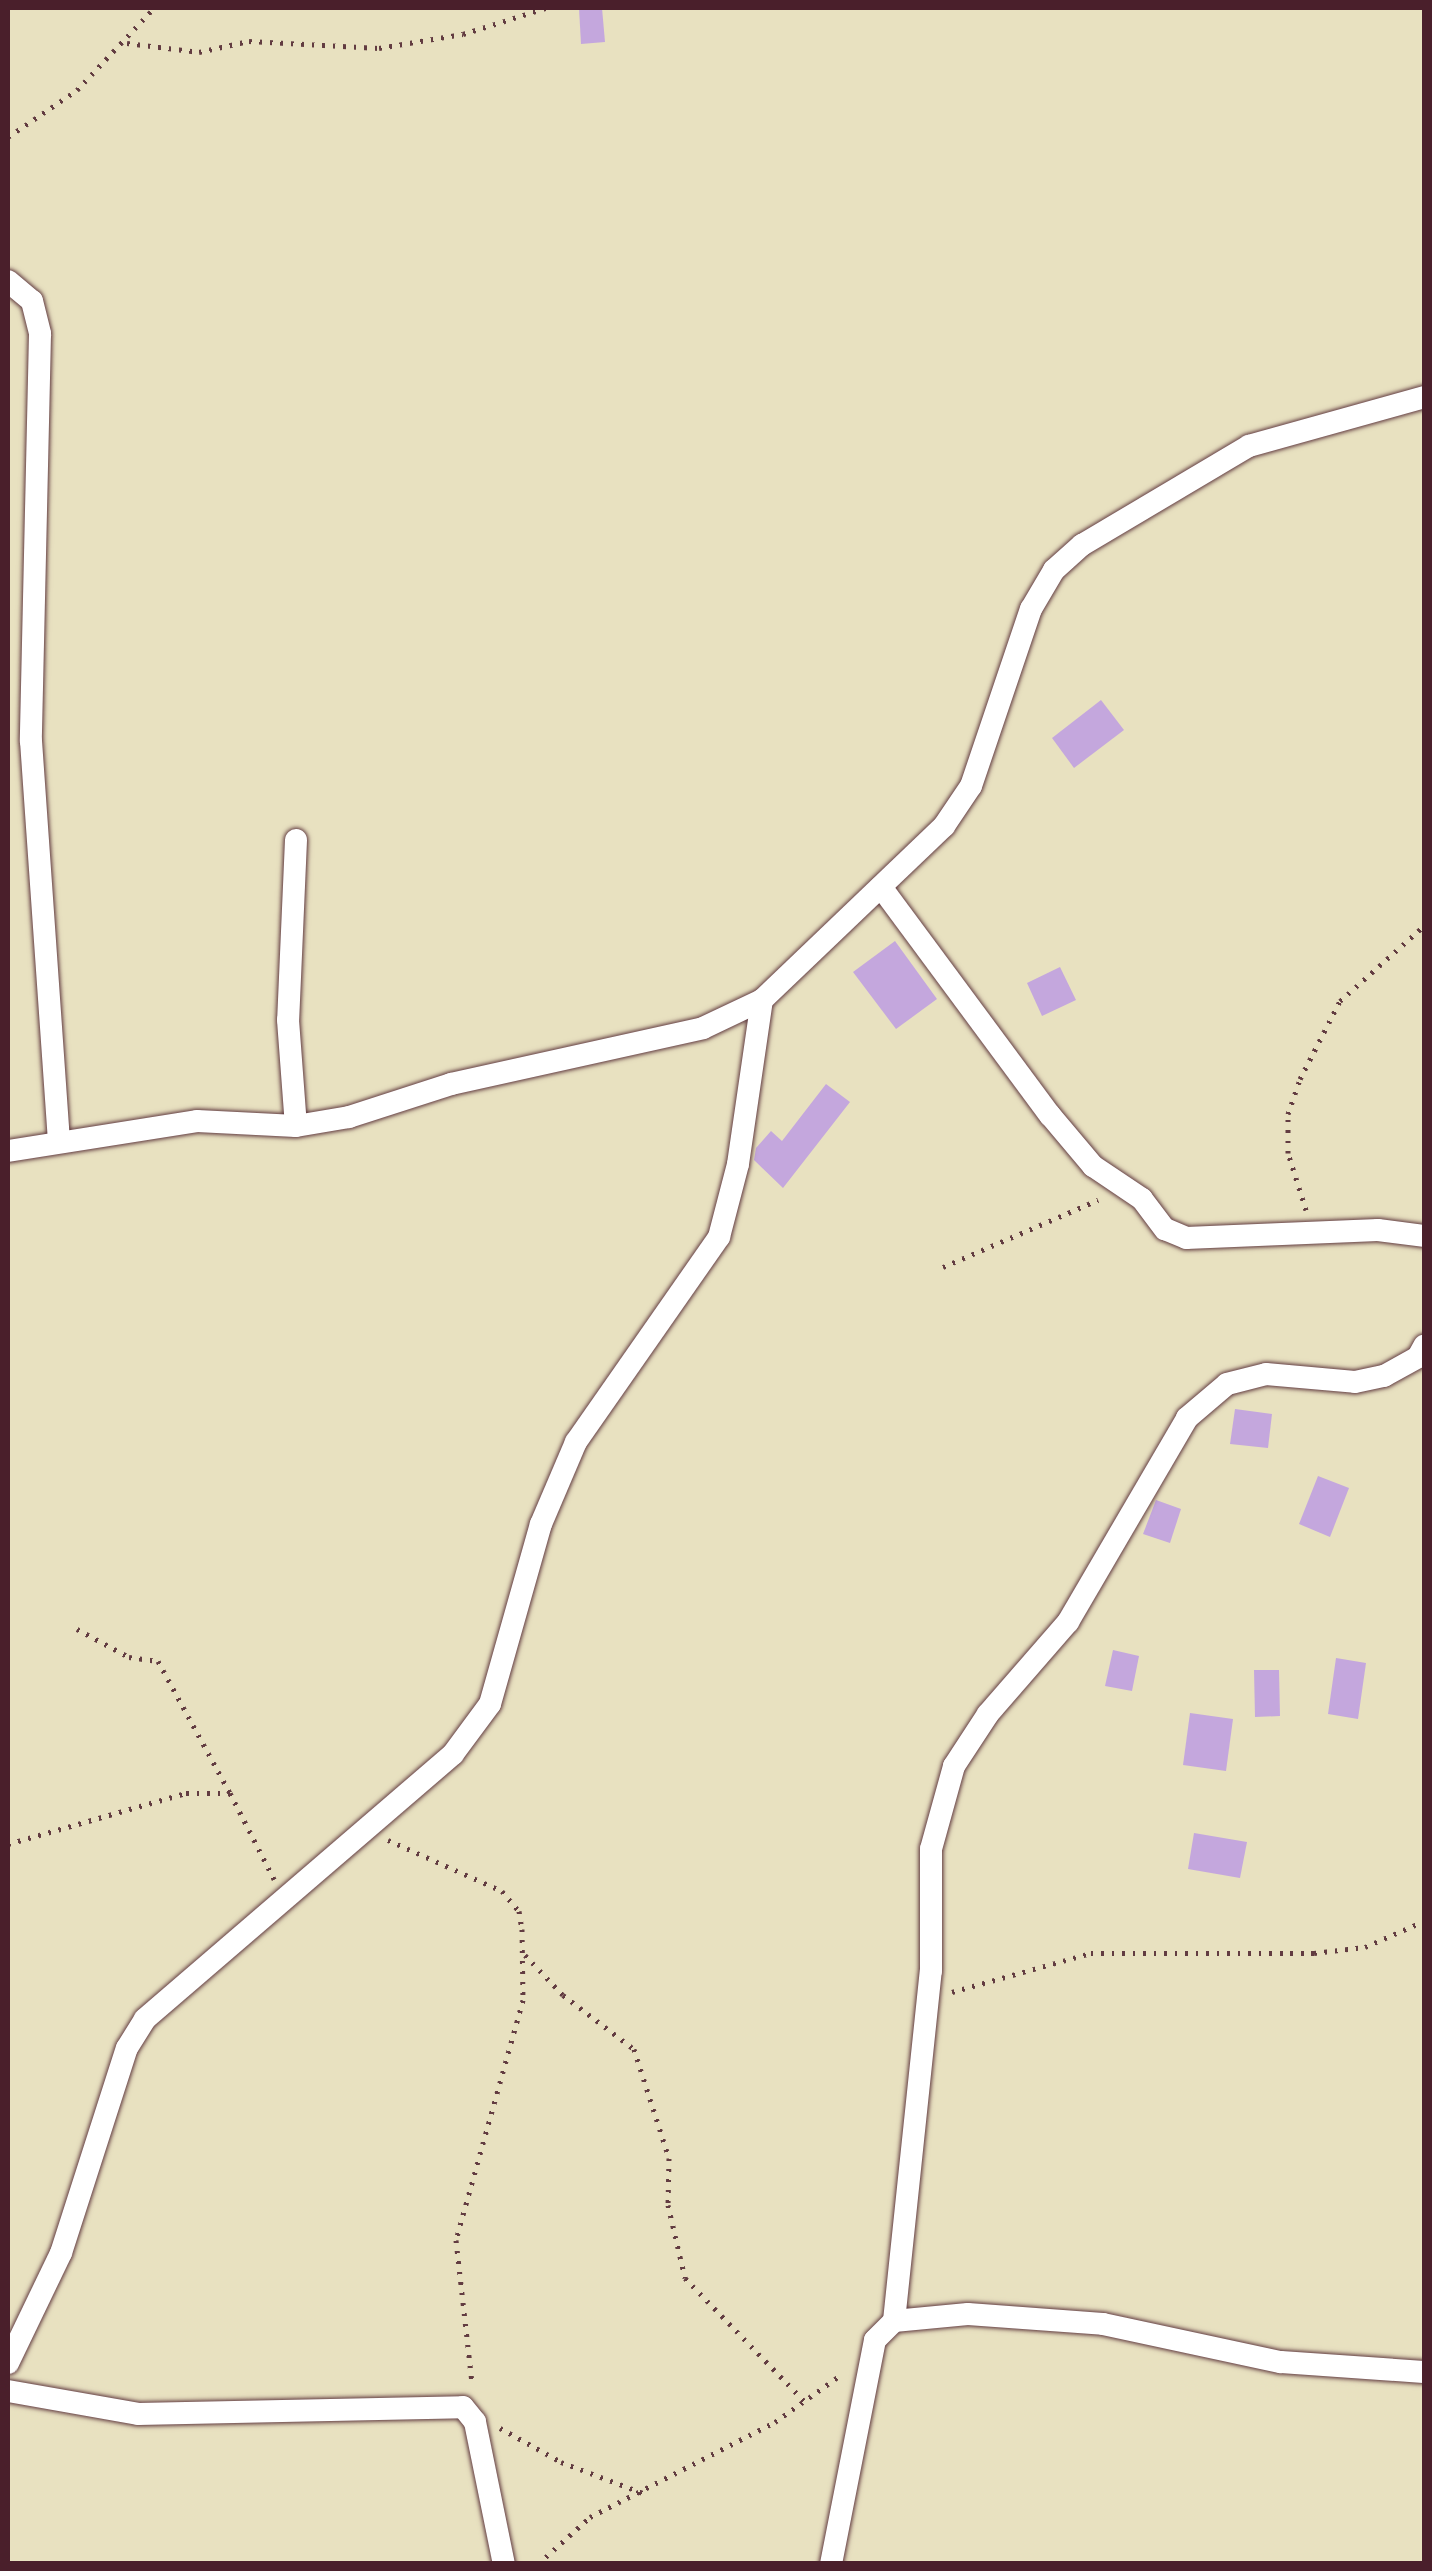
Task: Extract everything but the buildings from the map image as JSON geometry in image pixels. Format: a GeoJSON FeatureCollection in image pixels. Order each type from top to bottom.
{"type":"FeatureCollection","features":[{"type":"Feature","properties":{"kind":"street"},"geometry":{"type":"LineString","coordinates":[[8,281],[32,301],[40,334],[31,742],[59,1142]]}},
{"type":"Feature","properties":{"kind":"street"},"geometry":{"type":"LineString","coordinates":[[8,1151],[197,1121],[296,1126],[540,1062],[703,1028],[762,1000],[944,826],[971,786],[1031,609],[1054,570],[1082,545],[1249,446],[1424,396]]}},
{"type":"Feature","properties":{"kind":"street"},"geometry":{"type":"LineString","coordinates":[[296,840],[288,1020],[296,1126]]}},
{"type":"Feature","properties":{"kind":"street"},"geometry":{"type":"LineString","coordinates":[[881,886],[1050,1115],[1093,1166],[1128,1188],[1165,1229],[1186,1238],[1313,1232],[1424,1236]]}},
{"type":"Feature","properties":{"kind":"street"},"geometry":{"type":"LineString","coordinates":[[8,2363],[61,2253],[127,2048],[172,1990],[284,1894],[367,1831],[477,1727],[490,1704],[541,1524],[576,1442],[719,1237],[738,1164],[762,1000]]}},
{"type":"Feature","properties":{"kind":"street"},"geometry":{"type":"LineString","coordinates":[[831,2564],[875,2340],[894,2320],[926,2001],[931,1850],[954,1766],[988,1714],[1068,1622],[1187,1418],[1227,1384],[1266,1374],[1354,1382],[1384,1376],[1418,1357],[1424,1346]]}},
{"type":"Feature","properties":{"kind":"street"},"geometry":{"type":"LineString","coordinates":[[894,2320],[968,2314],[1103,2324],[1281,2362],[1424,2372]]}},
{"type":"Feature","properties":{"kind":"street"},"geometry":{"type":"LineString","coordinates":[[8,2391],[138,2414],[469,2409],[504,2564]]}},
{"type":"Feature","properties":{"kind":"path"},"geometry":{"type":"LineString","coordinates":[[8,137],[77,90],[128,43],[154,8]]}},
{"type":"Feature","properties":{"kind":"path"},"geometry":{"type":"LineString","coordinates":[[128,43],[199,52],[250,41],[379,48],[462,34],[546,8]]}},
{"type":"Feature","properties":{"kind":"path"},"geometry":{"type":"LineString","coordinates":[[1313,1232],[1288,1153],[1288,1114],[1300,1079],[1340,1001],[1424,926]]}},
{"type":"Feature","properties":{"kind":"path"},"geometry":{"type":"LineString","coordinates":[[943,1267],[1128,1188]]}},
{"type":"Feature","properties":{"kind":"path"},"geometry":{"type":"LineString","coordinates":[[77,1629],[129,1656],[158,1661],[230,1793],[253,1847],[284,1894]]}},
{"type":"Feature","properties":{"kind":"path"},"geometry":{"type":"LineString","coordinates":[[8,1844],[186,1793],[230,1793]]}},
{"type":"Feature","properties":{"kind":"path"},"geometry":{"type":"LineString","coordinates":[[367,1831],[502,1891],[519,1910],[523,2000],[508,2066],[456,2240],[469,2409],[545,2454],[643,2493]]}},
{"type":"Feature","properties":{"kind":"path"},"geometry":{"type":"LineString","coordinates":[[926,2001],[1091,1954],[1314,1952],[1365,1947],[1424,1921]]}},
{"type":"Feature","properties":{"kind":"path"},"geometry":{"type":"LineString","coordinates":[[523,1953],[563,1995],[634,2049],[669,2158],[668,2205],[685,2278],[804,2402]]}},
{"type":"Feature","properties":{"kind":"path"},"geometry":{"type":"LineString","coordinates":[[538,2564],[590,2517],[643,2493],[804,2402],[875,2340]]}}]}
